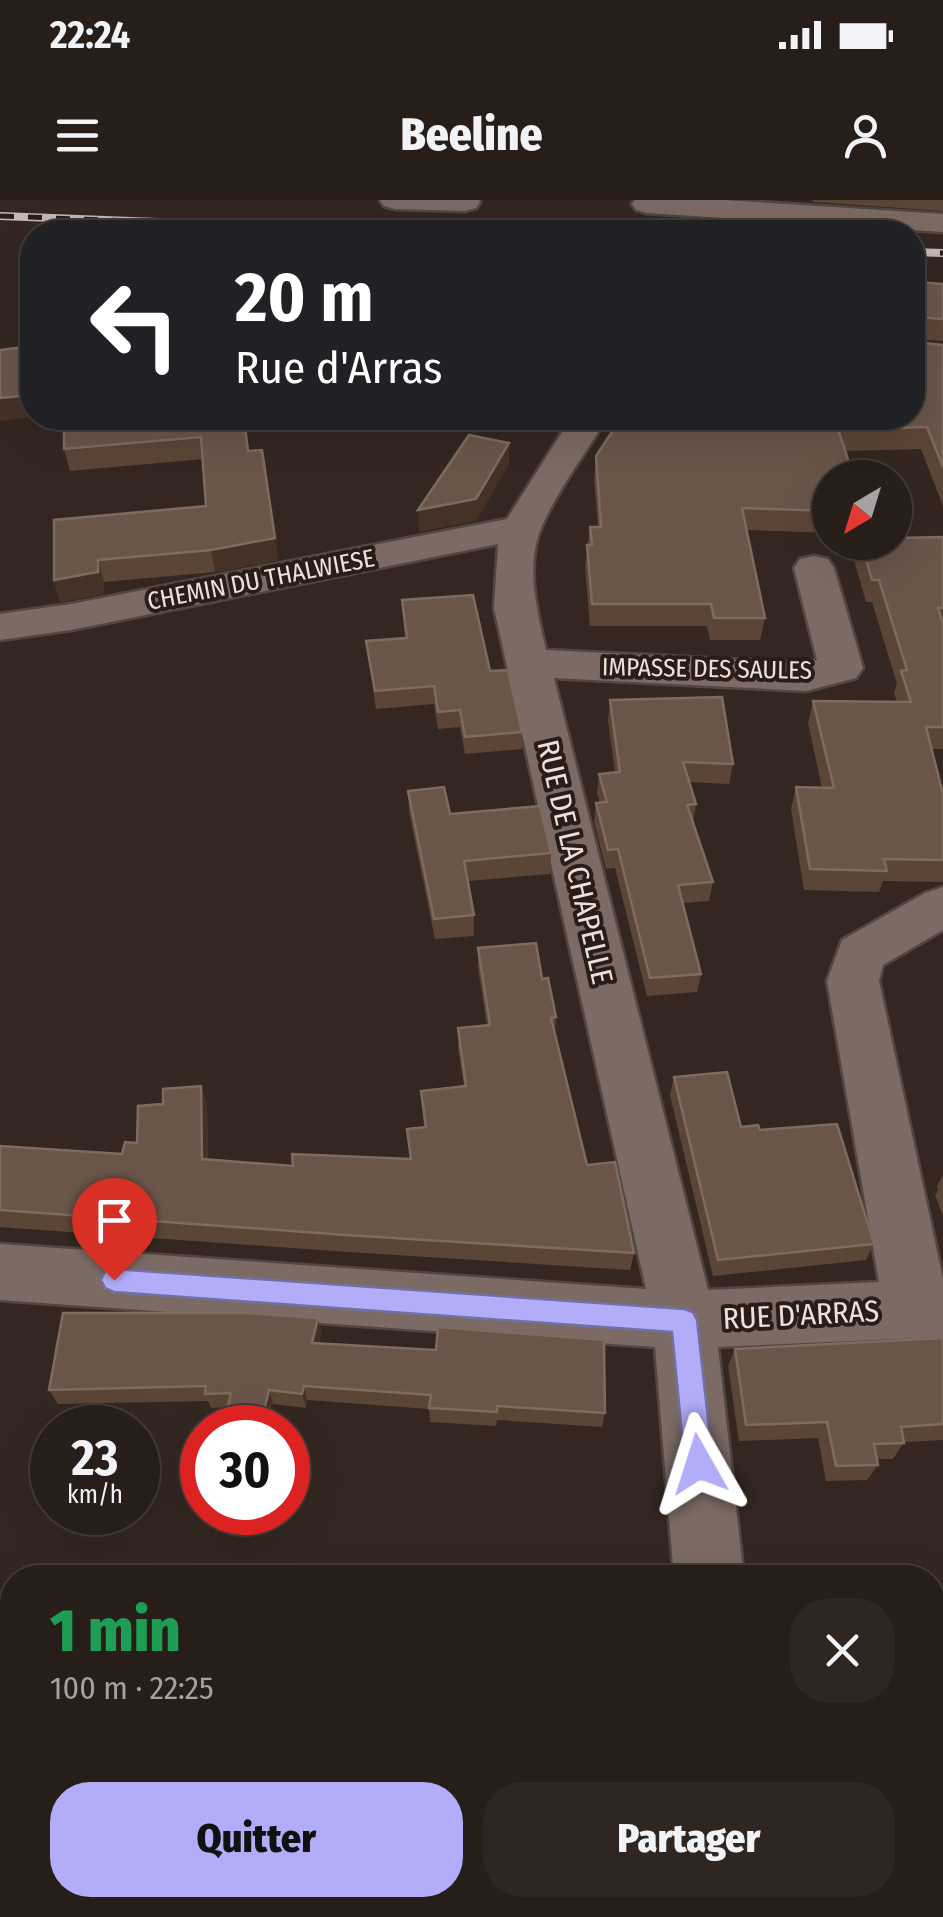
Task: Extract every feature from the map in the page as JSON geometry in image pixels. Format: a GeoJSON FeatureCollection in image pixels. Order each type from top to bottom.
{"type":"FeatureCollection","features":[{"type":"Feature","properties":{"kind":"street"},"geometry":{"type":"LineString","coordinates":[[394,200],[465,202]]}},
{"type":"Feature","properties":{"kind":"street"},"geometry":{"type":"LineString","coordinates":[[646,212],[862,220]]}},
{"type":"Feature","properties":{"kind":"street","name":"RUE DE LA CHAPELLE"},"geometry":{"type":"LineString","coordinates":[[582,430],[521,528],[514,558],[515,608],[684,1320],[708,1565]]}},
{"type":"Feature","properties":{"kind":"street","name":"CHEMIN DU THALWIESE"},"geometry":{"type":"LineString","coordinates":[[0,627],[71,617],[521,528]]}},
{"type":"Feature","properties":{"kind":"street","name":"IMPASSE DES SAULES"},"geometry":{"type":"LineString","coordinates":[[529,663],[806,677],[841,668],[814,568]]}},
{"type":"Feature","properties":{"kind":"street"},"geometry":{"type":"LineString","coordinates":[[929,1308],[853,981],[860,954],[943,906]]}},
{"type":"Feature","properties":{"kind":"street","name":"RUE D'ARRAS"},"geometry":{"type":"LineString","coordinates":[[0,1272],[684,1320],[929,1308]]}},
{"type":"Feature","properties":{"kind":"building"},"geometry":{"type":"Polygon","coordinates":[[[925,283],[943,284],[943,319],[925,318],[925,283]]]}},
{"type":"Feature","properties":{"kind":"building"},"geometry":{"type":"Polygon","coordinates":[[[925,343],[943,345],[943,467],[925,427],[925,343]]]}},
{"type":"Feature","properties":{"kind":"building"},"geometry":{"type":"Polygon","coordinates":[[[20,348],[20,396],[0,398],[0,350],[20,348]]]}},
{"type":"Feature","properties":{"kind":"building"},"geometry":{"type":"Polygon","coordinates":[[[64,430],[245,430],[248,451],[262,450],[275,538],[211,550],[98,560],[98,572],[54,580],[54,520],[206,506],[201,437],[64,449],[64,430]]]}},
{"type":"Feature","properties":{"kind":"building"},"geometry":{"type":"Polygon","coordinates":[[[613,430],[838,430],[848,460],[812,460],[812,510],[742,508],[765,618],[714,618],[711,604],[592,604],[587,545],[592,545],[590,527],[601,527],[596,456],[613,430]]]}},
{"type":"Feature","properties":{"kind":"building"},"geometry":{"type":"Polygon","coordinates":[[[469,435],[509,443],[476,499],[418,510],[469,435]]]}},
{"type":"Feature","properties":{"kind":"building"},"geometry":{"type":"Polygon","coordinates":[[[943,537],[943,608],[938,608],[943,624],[943,727],[926,727],[943,794],[943,860],[884,859],[887,871],[810,869],[796,787],[834,788],[813,701],[911,702],[901,671],[907,670],[879,580],[872,580],[866,560],[912,560],[912,538],[943,537]]]}},
{"type":"Feature","properties":{"kind":"building"},"geometry":{"type":"Polygon","coordinates":[[[473,595],[490,671],[508,670],[522,732],[465,737],[460,710],[438,712],[434,686],[375,691],[366,641],[407,638],[402,600],[473,595]]]}},
{"type":"Feature","properties":{"kind":"building"},"geometry":{"type":"Polygon","coordinates":[[[722,697],[733,764],[683,762],[696,804],[687,805],[713,882],[678,885],[701,974],[650,978],[618,849],[608,850],[596,803],[607,802],[599,774],[620,772],[610,700],[722,697]]]}},
{"type":"Feature","properties":{"kind":"building"},"geometry":{"type":"Polygon","coordinates":[[[444,787],[450,814],[540,806],[551,853],[464,861],[474,915],[434,919],[408,791],[444,787]]]}},
{"type":"Feature","properties":{"kind":"building"},"geometry":{"type":"Polygon","coordinates":[[[536,943],[542,979],[548,978],[556,1017],[551,1018],[587,1165],[615,1162],[634,1253],[0,1210],[0,1146],[122,1154],[125,1142],[137,1143],[138,1106],[163,1104],[163,1089],[201,1086],[202,1159],[293,1166],[292,1154],[411,1159],[407,1129],[426,1127],[421,1091],[466,1086],[458,1028],[490,1025],[478,948],[536,943]]]}},
{"type":"Feature","properties":{"kind":"building"},"geometry":{"type":"Polygon","coordinates":[[[727,1072],[741,1127],[758,1125],[760,1130],[837,1124],[874,1244],[718,1260],[674,1077],[727,1072]]]}},
{"type":"Feature","properties":{"kind":"building"},"geometry":{"type":"Polygon","coordinates":[[[63,1313],[247,1313],[318,1318],[312,1343],[436,1350],[438,1327],[604,1340],[605,1413],[497,1406],[497,1412],[429,1408],[431,1395],[304,1386],[302,1394],[269,1390],[265,1405],[228,1405],[231,1393],[205,1394],[206,1386],[49,1390],[63,1313]]]}},
{"type":"Feature","properties":{"kind":"building"},"geometry":{"type":"Polygon","coordinates":[[[943,1338],[943,1424],[901,1427],[904,1443],[874,1444],[878,1465],[836,1466],[827,1422],[746,1425],[735,1349],[943,1338]]]}},
{"type":"Feature","properties":{"kind":"railway"},"geometry":{"type":"LineString","coordinates":[[0,216],[104,220]]}},
{"type":"Feature","properties":{"kind":"railway"},"geometry":{"type":"LineString","coordinates":[[925,252],[943,253]]}},
{"type":"Feature","properties":{"kind":"route"},"geometry":{"type":"LineString","coordinates":[[114,1280],[684,1320],[699,1464]]}}]}
